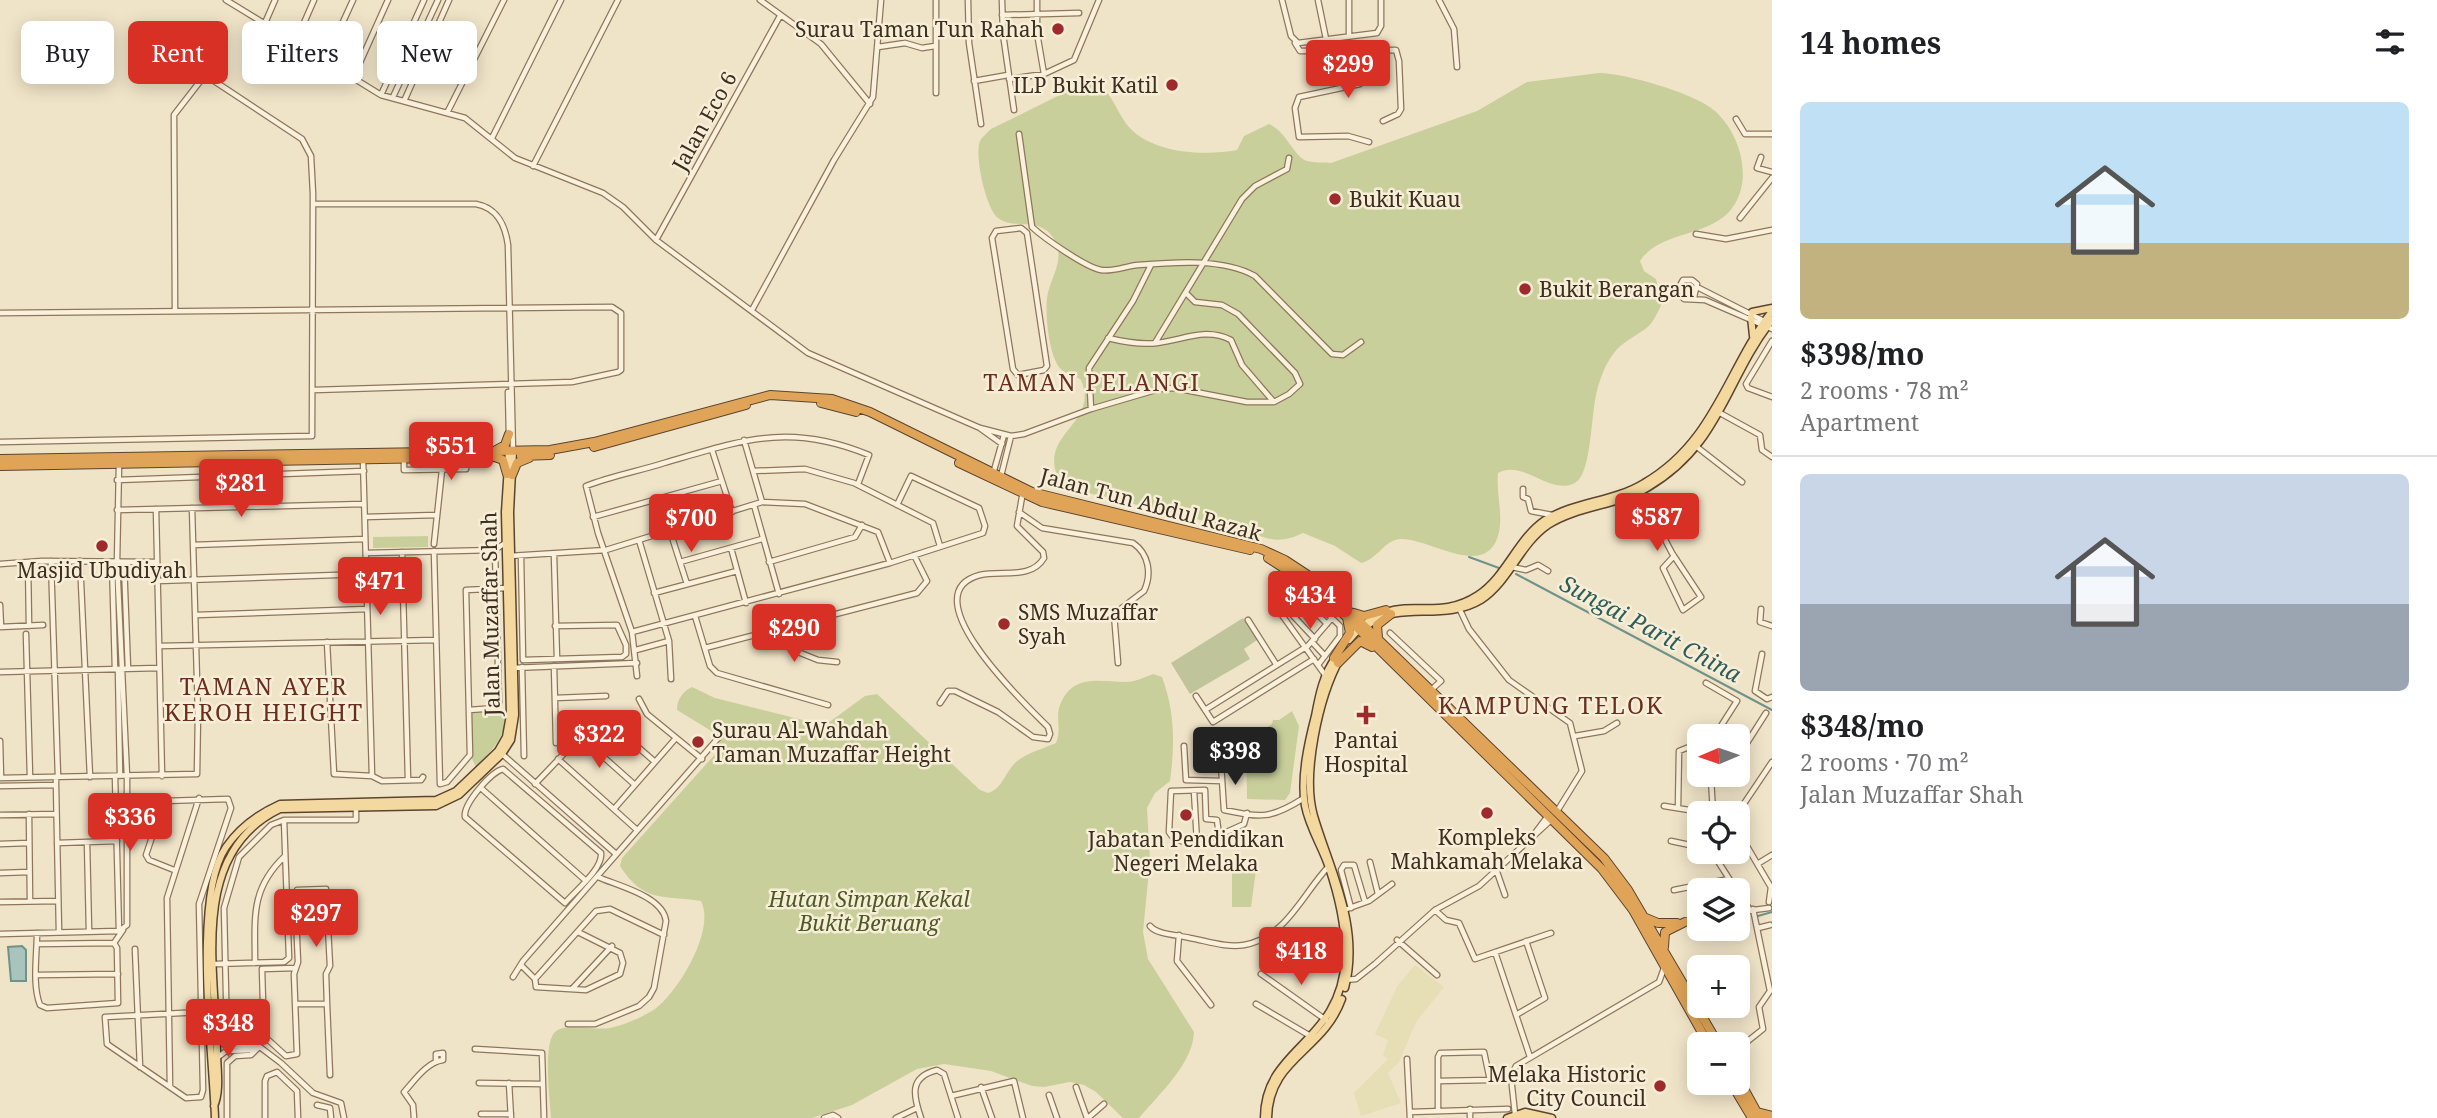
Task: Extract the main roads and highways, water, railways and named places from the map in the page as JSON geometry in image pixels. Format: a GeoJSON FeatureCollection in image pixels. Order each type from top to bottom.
{"type":"FeatureCollection","features":[{"type":"Feature","properties":{"kind":"highway","name":"Jalan Tun Abdul Razak"},"geometry":{"type":"LineString","coordinates":[[0,459],[119,460],[575,452],[758,402],[790,399],[835,405],[868,417],[1042,502],[1220,542],[1265,556],[1311,583],[1347,613],[1404,674],[1617,873],[1644,916],[1664,966],[1702,1032]]}},
{"type":"Feature","properties":{"kind":"highway"},"geometry":{"type":"LineString","coordinates":[[486,452],[502,448],[511,435],[520,447],[533,453]]}},
{"type":"Feature","properties":{"kind":"highway"},"geometry":{"type":"LineString","coordinates":[[510,475],[519,461],[533,453]]}},
{"type":"Feature","properties":{"kind":"highway","name":"Jalan Tun Abdul Razak"},"geometry":{"type":"LineString","coordinates":[[363,456],[468,458],[511,454]]}},
{"type":"Feature","properties":{"kind":"highway"},"geometry":{"type":"LineString","coordinates":[[495,457],[503,460],[510,475]]}},
{"type":"Feature","properties":{"kind":"highway","name":"Jalan Tun Abdul Razak"},"geometry":{"type":"LineString","coordinates":[[0,466],[108,463],[119,460]]}},
{"type":"Feature","properties":{"kind":"highway"},"geometry":{"type":"LineString","coordinates":[[1336,661],[1350,633],[1347,613],[1364,616],[1388,612]]}},
{"type":"Feature","properties":{"kind":"highway"},"geometry":{"type":"LineString","coordinates":[[1378,639],[1377,625],[1388,612]]}},
{"type":"Feature","properties":{"kind":"highway","name":"Jalan Tun Abdul Razak"},"geometry":{"type":"LineString","coordinates":[[1362,628],[1378,639],[1431,690],[1554,813],[1602,869],[1667,955],[1711,1032]]}},
{"type":"Feature","properties":{"kind":"highway"},"geometry":{"type":"LineString","coordinates":[[1336,661],[1356,642],[1363,641],[1404,674]]}},
{"type":"Feature","properties":{"kind":"highway"},"geometry":{"type":"LineString","coordinates":[[1644,916],[1658,923],[1685,922],[1665,932],[1662,941],[1667,955]]}},
{"type":"Feature","properties":{"kind":"highway"},"geometry":{"type":"LineString","coordinates":[[1739,1095],[1752,1115]]}},
{"type":"Feature","properties":{"kind":"highway"},"geometry":{"type":"LineString","coordinates":[[1744,1095],[1752,1115]]}},
{"type":"Feature","properties":{"kind":"highway"},"geometry":{"type":"LineString","coordinates":[[1752,1115],[1772,1116]]}},
{"type":"Feature","properties":{"kind":"main road"},"geometry":{"type":"LineString","coordinates":[[1266,1118],[1266,1092],[1273,1075],[1327,1020],[1345,980],[1344,937],[1331,865],[1309,819],[1304,798],[1312,727],[1325,675],[1362,628],[1388,612],[1459,605],[1479,595],[1533,530],[1555,515],[1630,491],[1647,482],[1688,449],[1711,419],[1749,347],[1754,332],[1751,315],[1772,309],[1768,325],[1720,413],[1697,447],[1640,492],[1619,502],[1574,513],[1550,524],[1537,534],[1491,592],[1460,610],[1388,612]]}},
{"type":"Feature","properties":{"kind":"main road"},"geometry":{"type":"LineString","coordinates":[[1749,347],[1768,325]]}},
{"type":"Feature","properties":{"kind":"main road","name":"Jalan Muzaffar Shah"},"geometry":{"type":"LineString","coordinates":[[509,556],[506,541],[511,454]]}},
{"type":"Feature","properties":{"kind":"main road","name":"Jalan Muzaffar Shah"},"geometry":{"type":"LineString","coordinates":[[214,1106],[217,1059],[213,1011],[215,895],[229,853],[261,818],[280,809],[436,800],[456,791],[500,752],[508,733],[515,668],[509,588],[510,475]]}},
{"type":"Feature","properties":{"kind":"main road"},"geometry":{"type":"LineString","coordinates":[[1304,798],[1308,794],[1324,702],[1336,661]]}},
{"type":"Feature","properties":{"kind":"main road"},"geometry":{"type":"LineString","coordinates":[[1266,1118],[1269,1098],[1278,1076],[1325,1030],[1339,1005],[1345,980],[1349,937],[1348,909],[1312,807],[1311,771]]}},
{"type":"Feature","properties":{"kind":"main road"},"geometry":{"type":"LineString","coordinates":[[1304,798],[1318,825]]}},
{"type":"Feature","properties":{"kind":"main road","name":"Jalan Muzaffar Shah"},"geometry":{"type":"LineString","coordinates":[[215,1118],[207,907],[227,845],[259,814],[280,804],[356,806]]}},
{"type":"Feature","properties":{"kind":"main road"},"geometry":{"type":"LineString","coordinates":[[1507,1118],[1532,1112],[1552,1118]]}},
{"type":"Feature","properties":{"kind":"main road"},"geometry":{"type":"LineString","coordinates":[[1517,1116],[1541,1118]]}},
{"type":"Feature","properties":{"kind":"water"},"geometry":{"type":"Polygon","coordinates":[[[22,946],[26,950],[26,981],[11,981],[8,947],[22,946]]]}},
{"type":"Feature","properties":{"kind":"waterway","name":"Sungai Parit China"},"geometry":{"type":"LineString","coordinates":[[1469,557],[1499,568]]}},
{"type":"Feature","properties":{"kind":"waterway","name":"Sungai Parit China"},"geometry":{"type":"LineString","coordinates":[[1516,574],[1772,710]]}},
{"type":"Feature","properties":{"kind":"waterway"},"geometry":{"type":"LineString","coordinates":[[1758,916],[1772,912]]}},
{"type":"Feature","properties":{"kind":"place","name":"Surau Taman Tun Rahah"},"geometry":{"type":"Point","coordinates":[1058,29]}},
{"type":"Feature","properties":{"kind":"place","name":"ILP Bukit Katil"},"geometry":{"type":"Point","coordinates":[1172,85]}},
{"type":"Feature","properties":{"kind":"place","name":"Bukit Kuau"},"geometry":{"type":"Point","coordinates":[1335,199]}},
{"type":"Feature","properties":{"kind":"place","name":"Bukit Berangan"},"geometry":{"type":"Point","coordinates":[1525,289]}},
{"type":"Feature","properties":{"kind":"place","name":"Masjid Ubudiyah"},"geometry":{"type":"Point","coordinates":[102,546]}},
{"type":"Feature","properties":{"kind":"place","name":"SMS Muzaffar Syah"},"geometry":{"type":"Point","coordinates":[1004,624]}},
{"type":"Feature","properties":{"kind":"place","name":"Pantai Hospital"},"geometry":{"type":"Point","coordinates":[1366,715]}},
{"type":"Feature","properties":{"kind":"place","name":"Surau Al-Wahdah Taman Muzaffar Height"},"geometry":{"type":"Point","coordinates":[698,742]}},
{"type":"Feature","properties":{"kind":"place","name":"Kompleks Mahkamah Melaka"},"geometry":{"type":"Point","coordinates":[1487,813]}},
{"type":"Feature","properties":{"kind":"place","name":"Jabatan Pendidikan Negeri Melaka"},"geometry":{"type":"Point","coordinates":[1186,815]}},
{"type":"Feature","properties":{"kind":"place","name":"Melaka Historic City Council"},"geometry":{"type":"Point","coordinates":[1660,1086]}},
{"type":"Feature","properties":{"kind":"district","name":"TAMAN PELANGI"},"geometry":{"type":"Point","coordinates":[1092,382]}},
{"type":"Feature","properties":{"kind":"district","name":"TAMAN AYER KEROH HEIGHT"},"geometry":{"type":"Point","coordinates":[264,699]}},
{"type":"Feature","properties":{"kind":"district","name":"KAMPUNG TELOK"},"geometry":{"type":"Point","coordinates":[1551,705]}},
{"type":"Feature","properties":{"kind":"park label","name":"Hutan Simpan Kekal Bukit Beruang"},"geometry":{"type":"Point","coordinates":[869,911]}}]}
